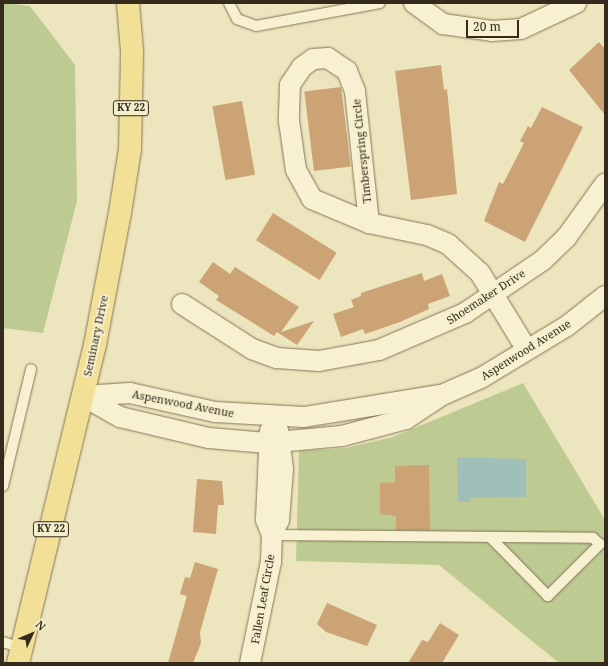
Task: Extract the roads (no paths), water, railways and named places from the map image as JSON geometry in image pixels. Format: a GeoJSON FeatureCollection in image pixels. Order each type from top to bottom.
{"type":"FeatureCollection","features":[{"type":"Feature","properties":{"kind":"main road","name":"Seminary Drive"},"geometry":{"type":"LineString","coordinates":[[14,651],[83,396],[130,148],[132,50],[128,3]]}},
{"type":"Feature","properties":{"kind":"street"},"geometry":{"type":"LineString","coordinates":[[414,3],[443,24],[492,31],[521,29],[576,3]]}},
{"type":"Feature","properties":{"kind":"street","name":"Timberspring Circle"},"geometry":{"type":"LineString","coordinates":[[369,223],[355,92],[347,71],[328,58],[313,59],[302,66],[290,85],[288,120],[296,170],[312,199],[369,223],[427,235],[448,244],[480,273],[527,350]]}},
{"type":"Feature","properties":{"kind":"street","name":"Shoemaker Drive"},"geometry":{"type":"LineString","coordinates":[[182,304],[252,349],[277,358],[319,361],[378,350],[436,328],[493,294],[566,238],[605,184]]}},
{"type":"Feature","properties":{"kind":"street","name":"Aspenwood Avenue"},"geometry":{"type":"LineString","coordinates":[[83,396],[120,416],[173,430],[274,443],[342,436],[406,419],[442,395],[481,378],[567,326],[605,296]]}},
{"type":"Feature","properties":{"kind":"street","name":"Aspenwood Avenue"},"geometry":{"type":"LineString","coordinates":[[83,396],[130,393],[215,412],[274,417],[304,417],[442,395]]}},
{"type":"Feature","properties":{"kind":"street","name":"Fallen Leaf Circle"},"geometry":{"type":"LineString","coordinates":[[254,662],[271,562],[272,535],[280,520],[274,443],[274,417]]}},
{"type":"Feature","properties":{"kind":"lane"},"geometry":{"type":"LineString","coordinates":[[229,3],[237,20],[256,26],[380,3]]}},
{"type":"Feature","properties":{"kind":"lane"},"geometry":{"type":"LineString","coordinates":[[3,486],[31,369]]}},
{"type":"Feature","properties":{"kind":"lane"},"geometry":{"type":"LineString","coordinates":[[272,535],[490,537],[593,538],[600,544],[548,596],[490,537]]}},
{"type":"Feature","properties":{"kind":"water"},"geometry":{"type":"Polygon","coordinates":[[[457,457],[526,459],[526,497],[470,498],[470,502],[458,502],[457,457]]]}}]}
